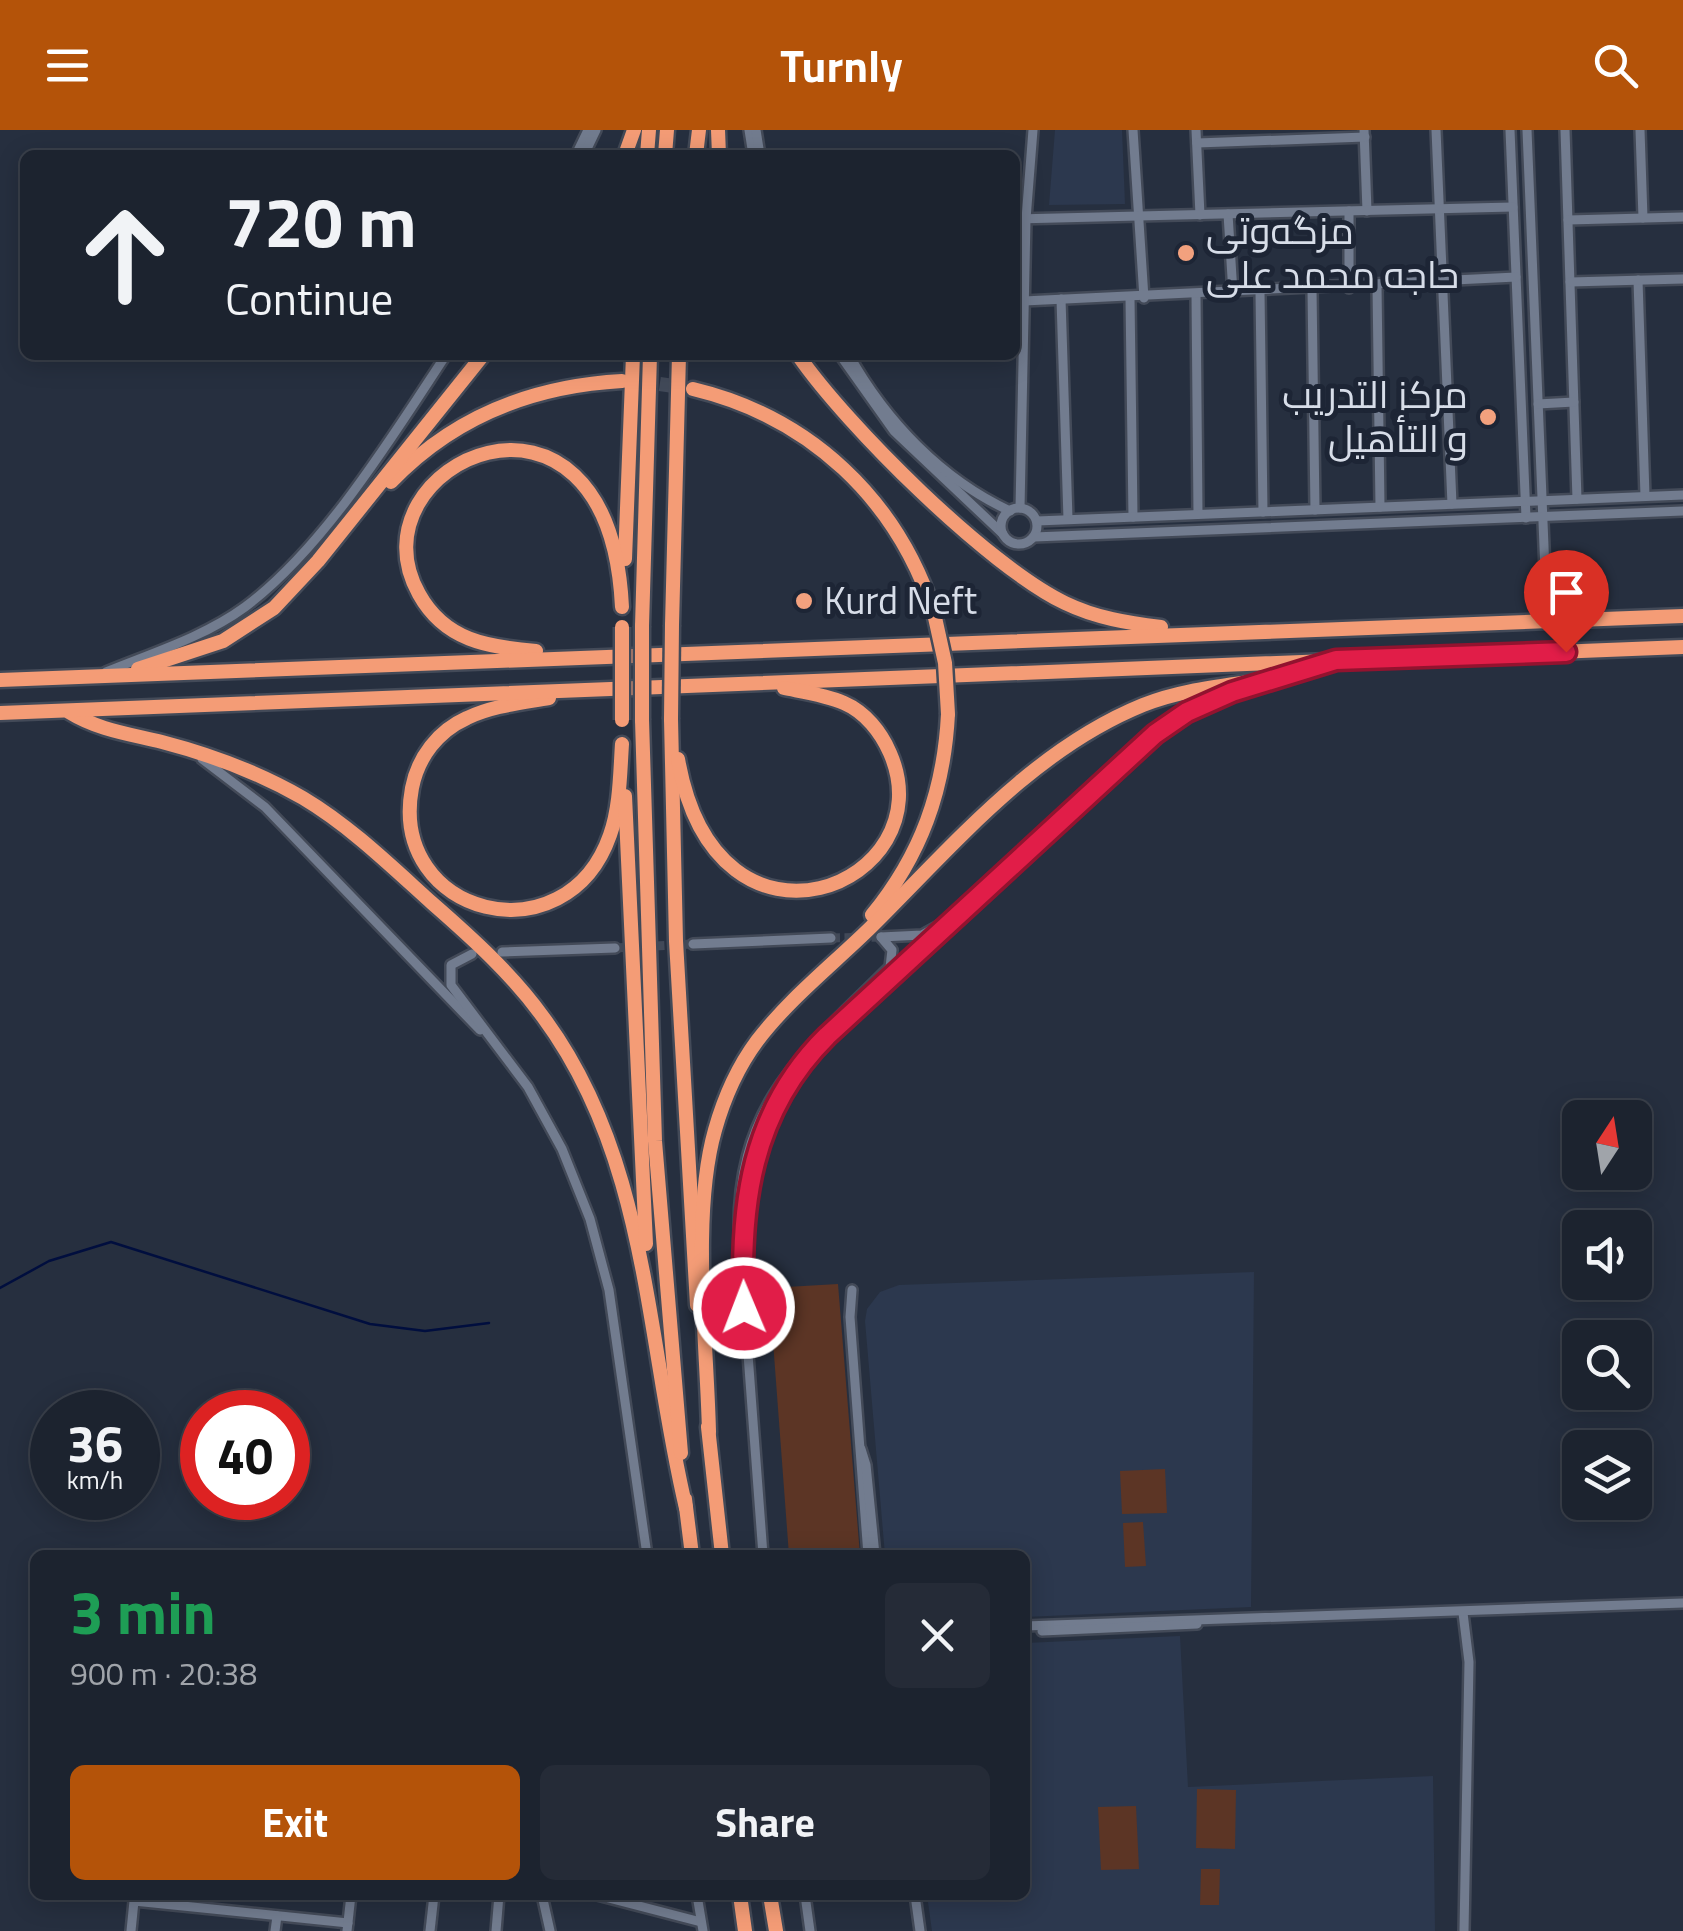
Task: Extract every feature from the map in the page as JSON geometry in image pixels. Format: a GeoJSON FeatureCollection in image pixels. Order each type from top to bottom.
{"type":"FeatureCollection","features":[{"type":"Feature","properties":{"kind":"highway"},"geometry":{"type":"LineString","coordinates":[[336,540],[479,360]]}},
{"type":"Feature","properties":{"kind":"highway"},"geometry":{"type":"LineString","coordinates":[[633,360],[622,607],[622,744],[636,1093],[653,1336]]}},
{"type":"Feature","properties":{"kind":"highway"},"geometry":{"type":"LineString","coordinates":[[650,360],[642,720],[656,1141],[691,1550]]}},
{"type":"Feature","properties":{"kind":"highway"},"geometry":{"type":"LineString","coordinates":[[679,360],[671,719],[682,1077],[708,1432],[721,1550]]}},
{"type":"Feature","properties":{"kind":"highway"},"geometry":{"type":"LineString","coordinates":[[802,360],[833,402],[953,519],[1064,603],[1123,622],[1272,630]]}},
{"type":"Feature","properties":{"kind":"highway"},"geometry":{"type":"LineString","coordinates":[[116,676],[206,648],[257,622],[286,597],[409,463],[457,428],[530,395],[574,385],[622,381]]}},
{"type":"Feature","properties":{"kind":"highway"},"geometry":{"type":"LineString","coordinates":[[693,388],[773,417],[844,467],[904,543],[934,613],[945,662],[948,714],[937,796],[908,867],[815,978]]}},
{"type":"Feature","properties":{"kind":"highway"},"geometry":{"type":"LineString","coordinates":[[602,656],[494,648],[450,631],[422,600],[411,576],[407,546],[417,507],[438,478],[476,455],[521,450],[550,458],[588,488],[606,515],[619,560],[622,607]]}},
{"type":"Feature","properties":{"kind":"highway"},"geometry":{"type":"LineString","coordinates":[[0,680],[1683,616]]}},
{"type":"Feature","properties":{"kind":"highway"},"geometry":{"type":"LineString","coordinates":[[0,713],[1683,647]]}},
{"type":"Feature","properties":{"kind":"highway"},"geometry":{"type":"LineString","coordinates":[[742,1276],[750,1175],[759,1140],[782,1092],[810,1054],[1155,734],[1209,701],[1336,660]]}},
{"type":"Feature","properties":{"kind":"highway"},"geometry":{"type":"LineString","coordinates":[[708,1432],[704,1216],[714,1132],[743,1060],[791,1001],[1012,790],[1078,738],[1146,704],[1175,695],[1291,674]]}},
{"type":"Feature","properties":{"kind":"highway"},"geometry":{"type":"LineString","coordinates":[[671,719],[690,805],[703,837],[720,859],[770,887],[804,891],[833,886],[871,859],[889,830],[898,786],[892,756],[878,731],[848,704],[762,683]]}},
{"type":"Feature","properties":{"kind":"highway"},"geometry":{"type":"LineString","coordinates":[[603,688],[482,712],[441,735],[420,762],[410,798],[412,831],[423,860],[446,888],[480,907],[517,912],[568,894],[590,872],[609,838],[622,744]]}},
{"type":"Feature","properties":{"kind":"highway"},"geometry":{"type":"LineString","coordinates":[[69,712],[98,727],[239,766],[328,815],[455,924],[524,993],[572,1061],[612,1144],[636,1230],[686,1508]]}},
{"type":"Feature","properties":{"kind":"highway"},"geometry":{"type":"LineString","coordinates":[[741,1900],[746,1931]]}},
{"type":"Feature","properties":{"kind":"highway"},"geometry":{"type":"LineString","coordinates":[[771,1900],[776,1931]]}},
{"type":"Feature","properties":{"kind":"street"},"geometry":{"type":"LineString","coordinates":[[1015,509],[1024,301],[1020,219],[1034,130]]}},
{"type":"Feature","properties":{"kind":"street"},"geometry":{"type":"LineString","coordinates":[[1133,130],[1144,298]]}},
{"type":"Feature","properties":{"kind":"street"},"geometry":{"type":"LineString","coordinates":[[1196,130],[1200,215]]}},
{"type":"Feature","properties":{"kind":"street"},"geometry":{"type":"LineString","coordinates":[[1436,130],[1452,504]]}},
{"type":"Feature","properties":{"kind":"street"},"geometry":{"type":"LineString","coordinates":[[1510,130],[1526,518]]}},
{"type":"Feature","properties":{"kind":"street"},"geometry":{"type":"LineString","coordinates":[[1527,130],[1547,620]]}},
{"type":"Feature","properties":{"kind":"street"},"geometry":{"type":"LineString","coordinates":[[1565,130],[1577,499]]}},
{"type":"Feature","properties":{"kind":"street"},"geometry":{"type":"LineString","coordinates":[[1640,130],[1643,218]]}},
{"type":"Feature","properties":{"kind":"street"},"geometry":{"type":"LineString","coordinates":[[1196,143],[1364,134],[1367,211]]}},
{"type":"Feature","properties":{"kind":"street"},"geometry":{"type":"LineString","coordinates":[[1511,144],[1528,143]]}},
{"type":"Feature","properties":{"kind":"street"},"geometry":{"type":"LineString","coordinates":[[1020,219],[1513,208]]}},
{"type":"Feature","properties":{"kind":"street"},"geometry":{"type":"LineString","coordinates":[[1348,288],[1349,211]]}},
{"type":"Feature","properties":{"kind":"street"},"geometry":{"type":"LineString","coordinates":[[1228,214],[1232,293]]}},
{"type":"Feature","properties":{"kind":"street"},"geometry":{"type":"LineString","coordinates":[[1568,220],[1683,216]]}},
{"type":"Feature","properties":{"kind":"street"},"geometry":{"type":"LineString","coordinates":[[1024,301],[1516,277]]}},
{"type":"Feature","properties":{"kind":"street"},"geometry":{"type":"LineString","coordinates":[[1570,282],[1683,279]]}},
{"type":"Feature","properties":{"kind":"street"},"geometry":{"type":"LineString","coordinates":[[1638,280],[1645,496]]}},
{"type":"Feature","properties":{"kind":"street"},"geometry":{"type":"LineString","coordinates":[[1377,286],[1380,507]]}},
{"type":"Feature","properties":{"kind":"street"},"geometry":{"type":"LineString","coordinates":[[1312,289],[1315,510]]}},
{"type":"Feature","properties":{"kind":"street"},"geometry":{"type":"LineString","coordinates":[[1260,292],[1262,512]]}},
{"type":"Feature","properties":{"kind":"street"},"geometry":{"type":"LineString","coordinates":[[1196,295],[1198,514]]}},
{"type":"Feature","properties":{"kind":"street"},"geometry":{"type":"LineString","coordinates":[[1130,298],[1133,517]]}},
{"type":"Feature","properties":{"kind":"street"},"geometry":{"type":"LineString","coordinates":[[1061,299],[1068,520]]}},
{"type":"Feature","properties":{"kind":"street"},"geometry":{"type":"LineString","coordinates":[[94,677],[222,622],[262,592],[323,526],[442,360]]}},
{"type":"Feature","properties":{"kind":"street"},"geometry":{"type":"LineString","coordinates":[[844,360],[894,431],[1018,544],[1034,537],[1683,511]]}},
{"type":"Feature","properties":{"kind":"street"},"geometry":{"type":"LineString","coordinates":[[852,360],[882,406],[918,446],[966,486],[1037,521],[1683,495]]}},
{"type":"Feature","properties":{"kind":"street"},"geometry":{"type":"LineString","coordinates":[[1538,404],[1574,402]]}},
{"type":"Feature","properties":{"kind":"street"},"geometry":{"type":"LineString","coordinates":[[1003,534],[1003,518],[1015,509]]}},
{"type":"Feature","properties":{"kind":"street"},"geometry":{"type":"LineString","coordinates":[[1296,510],[1296,527]]}},
{"type":"Feature","properties":{"kind":"street"},"geometry":{"type":"LineString","coordinates":[[1034,537],[1037,521]]}},
{"type":"Feature","properties":{"kind":"street"},"geometry":{"type":"LineString","coordinates":[[162,742],[222,771],[266,807],[503,1053]]}},
{"type":"Feature","properties":{"kind":"street"},"geometry":{"type":"LineString","coordinates":[[763,1550],[739,1194],[758,1120],[799,1054],[890,967],[892,950],[880,937],[932,932],[979,894]]}},
{"type":"Feature","properties":{"kind":"street"},"geometry":{"type":"LineString","coordinates":[[693,944],[831,938]]}},
{"type":"Feature","properties":{"kind":"street"},"geometry":{"type":"LineString","coordinates":[[502,952],[615,948]]}},
{"type":"Feature","properties":{"kind":"street"},"geometry":{"type":"LineString","coordinates":[[472,954],[454,962],[451,985],[503,1053],[562,1150],[601,1256],[646,1550]]}},
{"type":"Feature","properties":{"kind":"street"},"geometry":{"type":"LineString","coordinates":[[852,1290],[850,1316],[860,1450],[871,1550]]}},
{"type":"Feature","properties":{"kind":"street"},"geometry":{"type":"LineString","coordinates":[[1030,1629],[1683,1603]]}},
{"type":"Feature","properties":{"kind":"street"},"geometry":{"type":"LineString","coordinates":[[1463,1613],[1468,1662],[1464,1931]]}},
{"type":"Feature","properties":{"kind":"street"},"geometry":{"type":"LineString","coordinates":[[131,1931],[134,1900],[348,1927],[351,1900]]}},
{"type":"Feature","properties":{"kind":"street"},"geometry":{"type":"LineString","coordinates":[[430,1931],[433,1900]]}},
{"type":"Feature","properties":{"kind":"street"},"geometry":{"type":"LineString","coordinates":[[498,1900],[500,1931]]}},
{"type":"Feature","properties":{"kind":"street"},"geometry":{"type":"LineString","coordinates":[[543,1900],[550,1931]]}},
{"type":"Feature","properties":{"kind":"street"},"geometry":{"type":"LineString","coordinates":[[614,1900],[702,1926],[698,1900]]}},
{"type":"Feature","properties":{"kind":"street"},"geometry":{"type":"LineString","coordinates":[[805,1900],[810,1931]]}},
{"type":"Feature","properties":{"kind":"street"},"geometry":{"type":"LineString","coordinates":[[916,1900],[920,1931]]}},
{"type":"Feature","properties":{"kind":"street"},"geometry":{"type":"LineString","coordinates":[[275,1931],[277,1916]]}},
{"type":"Feature","properties":{"kind":"shaded area"},"geometry":{"type":"Polygon","coordinates":[[[1055,130],[1122,130],[1125,204],[1049,205],[1055,130]]]}},
{"type":"Feature","properties":{"kind":"shaded area"},"geometry":{"type":"Polygon","coordinates":[[[1254,1272],[1251,1607],[1030,1617],[1030,1550],[885,1550],[865,1321],[867,1309],[880,1292],[899,1285],[1254,1272]]]}},
{"type":"Feature","properties":{"kind":"shaded area"},"geometry":{"type":"Polygon","coordinates":[[[838,1284],[860,1550],[789,1550],[769,1288],[838,1284]]]}},
{"type":"Feature","properties":{"kind":"shaded area"},"geometry":{"type":"Polygon","coordinates":[[[1165,1469],[1167,1513],[1122,1514],[1120,1471],[1165,1469]]]}},
{"type":"Feature","properties":{"kind":"shaded area"},"geometry":{"type":"Polygon","coordinates":[[[1143,1522],[1146,1566],[1125,1567],[1123,1523],[1143,1522]]]}},
{"type":"Feature","properties":{"kind":"shaded area"},"geometry":{"type":"Polygon","coordinates":[[[1180,1636],[1188,1787],[1433,1776],[1435,1931],[932,1931],[928,1900],[1030,1900],[1030,1643],[1180,1636]]]}},
{"type":"Feature","properties":{"kind":"shaded area"},"geometry":{"type":"Polygon","coordinates":[[[1197,1789],[1236,1790],[1235,1849],[1196,1848],[1197,1789]]]}},
{"type":"Feature","properties":{"kind":"shaded area"},"geometry":{"type":"Polygon","coordinates":[[[1136,1806],[1139,1869],[1101,1870],[1098,1807],[1136,1806]]]}},
{"type":"Feature","properties":{"kind":"shaded area"},"geometry":{"type":"Polygon","coordinates":[[[1201,1869],[1220,1869],[1219,1905],[1200,1905],[1201,1869]]]}},
{"type":"Feature","properties":{"kind":"waterway"},"geometry":{"type":"LineString","coordinates":[[0,1288],[49,1261],[111,1242],[370,1324],[425,1331],[489,1323]]}},
{"type":"Feature","properties":{"kind":"tunnel"},"geometry":{"type":"LineString","coordinates":[[639,381],[687,388]]}},
{"type":"Feature","properties":{"kind":"tunnel"},"geometry":{"type":"LineString","coordinates":[[831,938],[881,937]]}},
{"type":"Feature","properties":{"kind":"tunnel"},"geometry":{"type":"LineString","coordinates":[[615,948],[693,944]]}},
{"type":"Feature","properties":{"kind":"place","name":"مزگه‌وتی حاجه‌ محمد علی"},"geometry":{"type":"Point","coordinates":[1186,253]}},
{"type":"Feature","properties":{"kind":"place","name":"مركز التدريب و التأهيل"},"geometry":{"type":"Point","coordinates":[1488,417]}},
{"type":"Feature","properties":{"kind":"place","name":"Kurd Neft"},"geometry":{"type":"Point","coordinates":[804,601]}},
{"type":"Feature","properties":{"kind":"route"},"geometry":{"type":"LineString","coordinates":[[744,1308],[742,1276],[748,1182],[759,1140],[790,1078],[827,1036],[1155,734],[1220,696],[1336,660],[1566,652]]}}]}
